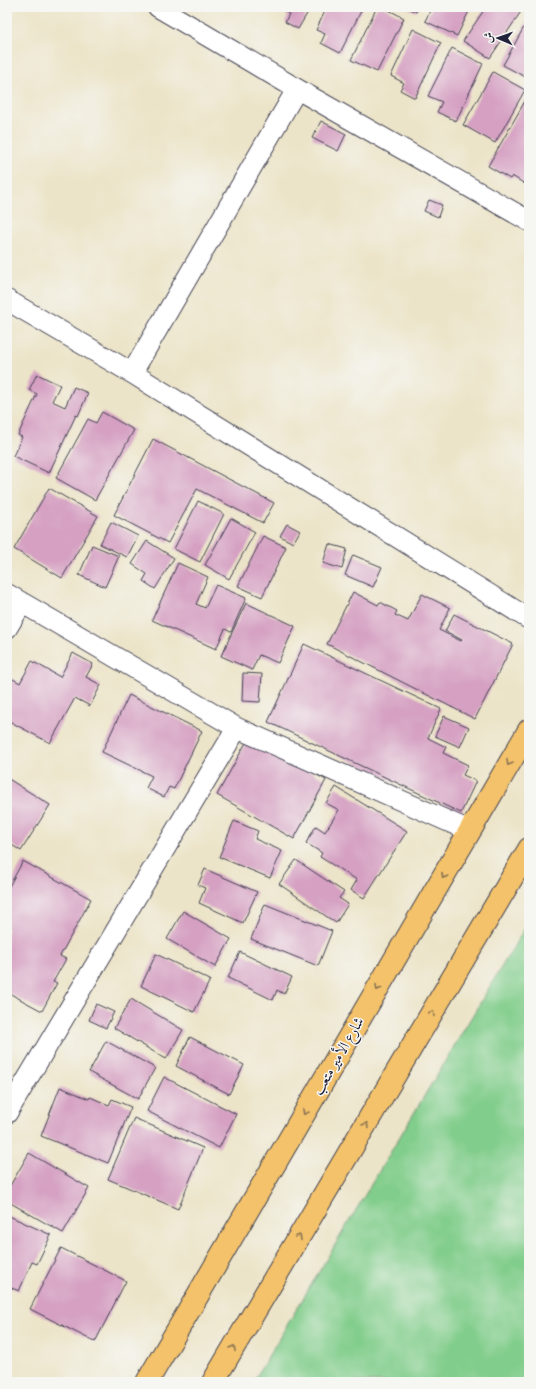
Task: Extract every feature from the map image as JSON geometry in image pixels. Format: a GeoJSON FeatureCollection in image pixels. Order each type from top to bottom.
{"type":"FeatureCollection","features":[{"type":"Feature","properties":{"kind":"main road","name":"شارع الأمير متعب"},"geometry":{"type":"LineString","coordinates":[[147,1382],[529,730]]}},
{"type":"Feature","properties":{"kind":"main road"},"geometry":{"type":"LineString","coordinates":[[213,1382],[529,849]]}},
{"type":"Feature","properties":{"kind":"street"},"geometry":{"type":"LineString","coordinates":[[158,7],[297,89],[529,221]]}},
{"type":"Feature","properties":{"kind":"street"},"geometry":{"type":"LineString","coordinates":[[132,373],[297,89]]}},
{"type":"Feature","properties":{"kind":"street"},"geometry":{"type":"LineString","coordinates":[[7,300],[132,373],[529,619]]}},
{"type":"Feature","properties":{"kind":"street"},"geometry":{"type":"LineString","coordinates":[[7,628],[14,598],[237,728],[470,831]]}},
{"type":"Feature","properties":{"kind":"street"},"geometry":{"type":"LineString","coordinates":[[7,1113],[237,728]]}},
{"type":"Feature","properties":{"kind":"green space"},"geometry":{"type":"Polygon","coordinates":[[[529,921],[529,1382],[253,1382],[529,921]]]}},
{"type":"Feature","properties":{"kind":"building"},"geometry":{"type":"Polygon","coordinates":[[[276,7],[311,7],[298,29],[285,22],[289,14],[276,7]]]}},
{"type":"Feature","properties":{"kind":"building"},"geometry":{"type":"Polygon","coordinates":[[[327,7],[363,7],[340,53],[321,43],[325,34],[316,30],[327,7]]]}},
{"type":"Feature","properties":{"kind":"building"},"geometry":{"type":"Polygon","coordinates":[[[377,7],[383,7],[404,18],[377,72],[351,60],[377,7]]]}},
{"type":"Feature","properties":{"kind":"building"},"geometry":{"type":"Polygon","coordinates":[[[406,7],[419,7],[416,12],[406,7]]]}},
{"type":"Feature","properties":{"kind":"building"},"geometry":{"type":"Polygon","coordinates":[[[432,7],[471,7],[457,36],[425,21],[432,7]]]}},
{"type":"Feature","properties":{"kind":"building"},"geometry":{"type":"Polygon","coordinates":[[[486,7],[524,7],[490,58],[463,41],[486,7]]]}},
{"type":"Feature","properties":{"kind":"building"},"geometry":{"type":"Polygon","coordinates":[[[529,18],[529,79],[503,65],[529,18]]]}},
{"type":"Feature","properties":{"kind":"building"},"geometry":{"type":"Polygon","coordinates":[[[413,29],[441,43],[415,98],[400,90],[404,83],[391,76],[413,29]]]}},
{"type":"Feature","properties":{"kind":"building"},"geometry":{"type":"Polygon","coordinates":[[[452,48],[483,64],[456,121],[437,112],[442,102],[428,96],[452,48]]]}},
{"type":"Feature","properties":{"kind":"building"},"geometry":{"type":"Polygon","coordinates":[[[493,72],[525,90],[495,143],[463,125],[493,72]]]}},
{"type":"Feature","properties":{"kind":"building"},"geometry":{"type":"Polygon","coordinates":[[[529,94],[529,175],[525,184],[512,176],[510,179],[488,166],[529,94]]]}},
{"type":"Feature","properties":{"kind":"building"},"geometry":{"type":"Polygon","coordinates":[[[321,121],[346,134],[338,151],[312,138],[321,121]]]}},
{"type":"Feature","properties":{"kind":"building"},"geometry":{"type":"Polygon","coordinates":[[[429,200],[442,205],[438,217],[424,211],[429,200]]]}},
{"type":"Feature","properties":{"kind":"building"},"geometry":{"type":"Polygon","coordinates":[[[37,374],[60,385],[52,401],[65,407],[74,387],[88,393],[49,473],[13,456],[22,437],[18,435],[37,394],[29,390],[37,374]]]}},
{"type":"Feature","properties":{"kind":"building"},"geometry":{"type":"Polygon","coordinates":[[[102,412],[134,430],[95,500],[56,478],[88,419],[96,423],[102,412]]]}},
{"type":"Feature","properties":{"kind":"building"},"geometry":{"type":"Polygon","coordinates":[[[153,439],[274,503],[263,523],[197,489],[168,543],[114,515],[153,439]]]}},
{"type":"Feature","properties":{"kind":"building"},"geometry":{"type":"Polygon","coordinates":[[[49,488],[98,516],[62,578],[14,549],[49,488]]]}},
{"type":"Feature","properties":{"kind":"building"},"geometry":{"type":"Polygon","coordinates":[[[198,501],[224,514],[200,562],[174,549],[198,501]]]}},
{"type":"Feature","properties":{"kind":"building"},"geometry":{"type":"Polygon","coordinates":[[[231,518],[255,532],[229,579],[205,565],[231,518]]]}},
{"type":"Feature","properties":{"kind":"building"},"geometry":{"type":"Polygon","coordinates":[[[111,522],[138,536],[127,557],[100,544],[111,522]]]}},
{"type":"Feature","properties":{"kind":"building"},"geometry":{"type":"Polygon","coordinates":[[[287,524],[300,531],[293,543],[280,536],[287,524]]]}},
{"type":"Feature","properties":{"kind":"building"},"geometry":{"type":"Polygon","coordinates":[[[263,536],[286,547],[262,597],[238,586],[263,536]]]}},
{"type":"Feature","properties":{"kind":"building"},"geometry":{"type":"Polygon","coordinates":[[[147,541],[174,558],[155,589],[143,581],[147,574],[132,564],[147,541]]]}},
{"type":"Feature","properties":{"kind":"building"},"geometry":{"type":"Polygon","coordinates":[[[329,544],[347,549],[342,569],[323,563],[329,544]]]}},
{"type":"Feature","properties":{"kind":"building"},"geometry":{"type":"Polygon","coordinates":[[[92,545],[119,556],[105,587],[79,575],[92,545]]]}},
{"type":"Feature","properties":{"kind":"building"},"geometry":{"type":"Polygon","coordinates":[[[353,555],[382,567],[373,587],[345,575],[353,555]]]}},
{"type":"Feature","properties":{"kind":"building"},"geometry":{"type":"Polygon","coordinates":[[[178,563],[208,577],[196,604],[205,608],[216,585],[246,598],[231,632],[225,629],[216,649],[152,620],[178,563]]]}},
{"type":"Feature","properties":{"kind":"building"},"geometry":{"type":"Polygon","coordinates":[[[353,592],[378,605],[380,602],[397,611],[395,615],[408,621],[422,594],[450,608],[439,630],[461,641],[462,640],[445,631],[454,614],[513,644],[475,719],[327,644],[353,592]]]}},
{"type":"Feature","properties":{"kind":"building"},"geometry":{"type":"Polygon","coordinates":[[[246,603],[295,626],[278,663],[259,655],[252,670],[221,656],[246,603]]]}},
{"type":"Feature","properties":{"kind":"building"},"geometry":{"type":"Polygon","coordinates":[[[304,644],[441,709],[428,738],[446,747],[443,753],[468,765],[463,775],[476,781],[461,813],[268,722],[304,644]]]}},
{"type":"Feature","properties":{"kind":"building"},"geometry":{"type":"Polygon","coordinates":[[[73,653],[93,664],[86,677],[101,685],[90,706],[75,698],[50,743],[7,720],[7,686],[11,678],[20,683],[32,661],[60,677],[73,653]]]}},
{"type":"Feature","properties":{"kind":"building"},"geometry":{"type":"Polygon","coordinates":[[[243,673],[262,674],[260,702],[242,701],[243,673]]]}},
{"type":"Feature","properties":{"kind":"building"},"geometry":{"type":"Polygon","coordinates":[[[129,695],[202,731],[174,789],[169,787],[164,797],[146,788],[152,776],[102,752],[129,695]]]}},
{"type":"Feature","properties":{"kind":"building"},"geometry":{"type":"Polygon","coordinates":[[[444,716],[469,727],[460,747],[435,736],[444,716]]]}},
{"type":"Feature","properties":{"kind":"building"},"geometry":{"type":"Polygon","coordinates":[[[249,737],[326,780],[294,839],[217,795],[249,737]]]}},
{"type":"Feature","properties":{"kind":"building"},"geometry":{"type":"Polygon","coordinates":[[[7,778],[50,805],[21,851],[7,842],[7,778]]]}},
{"type":"Feature","properties":{"kind":"building"},"geometry":{"type":"Polygon","coordinates":[[[336,787],[407,831],[364,898],[351,890],[357,880],[320,857],[322,853],[306,843],[316,826],[325,832],[339,810],[326,803],[336,787]]]}},
{"type":"Feature","properties":{"kind":"building"},"geometry":{"type":"Polygon","coordinates":[[[234,821],[258,831],[255,839],[282,851],[270,878],[219,857],[234,821]]]}},
{"type":"Feature","properties":{"kind":"building"},"geometry":{"type":"Polygon","coordinates":[[[296,860],[344,892],[339,898],[348,904],[336,923],[279,884],[296,860]]]}},
{"type":"Feature","properties":{"kind":"building"},"geometry":{"type":"Polygon","coordinates":[[[23,861],[91,899],[60,956],[66,959],[53,982],[57,983],[42,1011],[7,992],[7,890],[23,861]]]}},
{"type":"Feature","properties":{"kind":"building"},"geometry":{"type":"Polygon","coordinates":[[[205,869],[257,892],[243,923],[199,903],[205,888],[198,885],[205,869]]]}},
{"type":"Feature","properties":{"kind":"building"},"geometry":{"type":"Polygon","coordinates":[[[265,904],[332,931],[318,966],[251,939],[265,904]]]}},
{"type":"Feature","properties":{"kind":"building"},"geometry":{"type":"Polygon","coordinates":[[[183,911],[231,939],[215,967],[167,939],[183,911]]]}},
{"type":"Feature","properties":{"kind":"building"},"geometry":{"type":"Polygon","coordinates":[[[240,952],[292,977],[284,994],[277,990],[273,1000],[228,978],[240,952]]]}},
{"type":"Feature","properties":{"kind":"building"},"geometry":{"type":"Polygon","coordinates":[[[156,954],[210,980],[194,1012],[141,986],[156,954]]]}},
{"type":"Feature","properties":{"kind":"building"},"geometry":{"type":"Polygon","coordinates":[[[131,999],[183,1030],[166,1059],[114,1028],[131,999]]]}},
{"type":"Feature","properties":{"kind":"building"},"geometry":{"type":"Polygon","coordinates":[[[96,1004],[114,1012],[106,1028],[89,1020],[96,1004]]]}},
{"type":"Feature","properties":{"kind":"building"},"geometry":{"type":"Polygon","coordinates":[[[190,1037],[244,1065],[229,1094],[176,1066],[190,1037]]]}},
{"type":"Feature","properties":{"kind":"building"},"geometry":{"type":"Polygon","coordinates":[[[106,1041],[155,1068],[138,1099],[89,1072],[106,1041]]]}},
{"type":"Feature","properties":{"kind":"building"},"geometry":{"type":"Polygon","coordinates":[[[164,1077],[236,1114],[219,1148],[147,1111],[164,1077]]]}},
{"type":"Feature","properties":{"kind":"building"},"geometry":{"type":"Polygon","coordinates":[[[60,1087],[89,1099],[90,1097],[109,1105],[112,1099],[131,1107],[108,1163],[41,1136],[60,1087]]]}},
{"type":"Feature","properties":{"kind":"building"},"geometry":{"type":"Polygon","coordinates":[[[134,1118],[203,1148],[178,1209],[108,1179],[134,1118]]]}},
{"type":"Feature","properties":{"kind":"building"},"geometry":{"type":"Polygon","coordinates":[[[29,1153],[89,1188],[63,1233],[7,1201],[7,1191],[29,1153]]]}},
{"type":"Feature","properties":{"kind":"building"},"geometry":{"type":"Polygon","coordinates":[[[7,1215],[51,1235],[37,1264],[32,1262],[19,1291],[7,1286],[7,1215]]]}},
{"type":"Feature","properties":{"kind":"building"},"geometry":{"type":"Polygon","coordinates":[[[61,1248],[126,1281],[95,1342],[30,1309],[61,1248]]]}}]}
